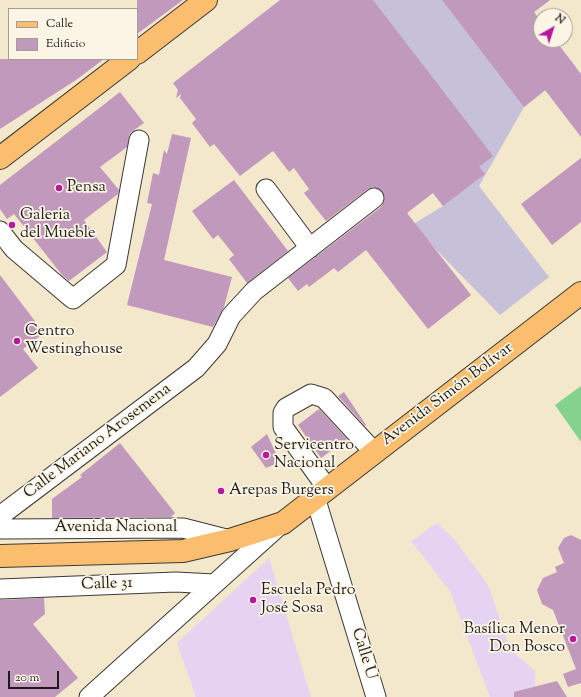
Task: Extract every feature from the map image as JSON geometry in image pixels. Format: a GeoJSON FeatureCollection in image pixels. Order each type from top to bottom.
{"type":"FeatureCollection","features":[{"type":"Feature","properties":{"kind":"main road"},"geometry":{"type":"LineString","coordinates":[[138,52],[206,0]]}},
{"type":"Feature","properties":{"kind":"main road"},"geometry":{"type":"LineString","coordinates":[[0,158],[128,60]]}},
{"type":"Feature","properties":{"kind":"main road","name":"Avenida Simón Bolívar"},"geometry":{"type":"LineString","coordinates":[[321,492],[581,293]]}},
{"type":"Feature","properties":{"kind":"main road","name":"Avenida Nacional"},"geometry":{"type":"LineString","coordinates":[[0,556],[183,551],[230,540],[283,523],[321,492]]}},
{"type":"Feature","properties":{"kind":"street"},"geometry":{"type":"LineString","coordinates":[[0,231],[14,249],[73,299],[116,265],[139,140]]}},
{"type":"Feature","properties":{"kind":"street"},"geometry":{"type":"LineString","coordinates":[[266,189],[310,248]]}},
{"type":"Feature","properties":{"kind":"street","name":"Calle Mariano Arosemena"},"geometry":{"type":"LineString","coordinates":[[0,516],[196,368],[217,344],[231,316],[254,291],[374,198]]}},
{"type":"Feature","properties":{"kind":"street","name":"Calle U"},"geometry":{"type":"LineString","coordinates":[[374,452],[324,398],[311,394],[286,408],[283,413],[283,427],[321,492],[376,697]]}},
{"type":"Feature","properties":{"kind":"street"},"geometry":{"type":"LineString","coordinates":[[89,697],[283,523]]}},
{"type":"Feature","properties":{"kind":"street","name":"Avenida Nacional"},"geometry":{"type":"LineString","coordinates":[[0,529],[183,528],[230,540]]}},
{"type":"Feature","properties":{"kind":"street","name":"Calle 31"},"geometry":{"type":"LineString","coordinates":[[0,589],[176,582],[214,584]]}},
{"type":"Feature","properties":{"kind":"shaded area"},"geometry":{"type":"Polygon","coordinates":[[[300,0],[550,0],[539,8],[533,8],[533,48],[561,48],[576,67],[524,107],[479,186],[549,277],[500,315],[412,225],[443,206],[366,106],[300,0]]]}},
{"type":"Feature","properties":{"kind":"shaded area"},"geometry":{"type":"Polygon","coordinates":[[[437,523],[454,539],[488,585],[510,649],[535,671],[535,687],[538,697],[490,697],[450,591],[411,541],[437,523]]]}},
{"type":"Feature","properties":{"kind":"shaded area","name":"Escuela Pedro José Sosa"},"geometry":{"type":"Polygon","coordinates":[[[269,558],[311,697],[196,697],[177,643],[269,558]]]}},
{"type":"Feature","properties":{"kind":"green space"},"geometry":{"type":"Polygon","coordinates":[[[581,386],[581,442],[555,405],[581,386]]]}},
{"type":"Feature","properties":{"kind":"building"},"geometry":{"type":"Polygon","coordinates":[[[137,0],[183,0],[138,33],[137,0]]]}},
{"type":"Feature","properties":{"kind":"building"},"geometry":{"type":"Polygon","coordinates":[[[280,0],[373,0],[493,156],[479,167],[485,174],[443,206],[433,193],[407,213],[471,295],[428,329],[366,250],[338,272],[334,268],[309,287],[307,284],[298,291],[288,278],[381,207],[385,197],[382,191],[373,187],[368,189],[326,221],[304,193],[309,189],[294,168],[289,172],[273,151],[240,176],[214,144],[210,147],[192,123],[196,119],[180,98],[181,94],[176,98],[178,90],[173,83],[280,0]]]}},
{"type":"Feature","properties":{"kind":"building"},"geometry":{"type":"Polygon","coordinates":[[[442,0],[550,0],[539,8],[533,8],[533,48],[561,48],[581,74],[581,137],[545,90],[524,107],[442,0]]]}},
{"type":"Feature","properties":{"kind":"building"},"geometry":{"type":"Polygon","coordinates":[[[0,59],[103,60],[76,80],[0,129],[0,59]]]}},
{"type":"Feature","properties":{"kind":"building","name":"Pensa"},"geometry":{"type":"Polygon","coordinates":[[[120,92],[144,123],[130,133],[127,147],[100,167],[119,190],[118,194],[84,220],[107,252],[69,281],[62,275],[14,214],[7,219],[0,209],[0,185],[120,92]]]}},
{"type":"Feature","properties":{"kind":"building"},"geometry":{"type":"Polygon","coordinates":[[[172,134],[191,138],[164,260],[232,277],[224,307],[213,327],[127,305],[152,204],[147,203],[153,173],[159,175],[164,150],[167,154],[172,134]]]}},
{"type":"Feature","properties":{"kind":"building"},"geometry":{"type":"Polygon","coordinates":[[[581,158],[581,222],[552,245],[521,204],[581,158]]]}},
{"type":"Feature","properties":{"kind":"building"},"geometry":{"type":"Polygon","coordinates":[[[234,180],[288,251],[247,283],[229,259],[234,255],[218,235],[213,239],[192,211],[234,180]]]}},
{"type":"Feature","properties":{"kind":"building","name":"Centro Westinghouse"},"geometry":{"type":"Polygon","coordinates":[[[0,275],[44,333],[23,349],[38,368],[0,397],[0,275]]]}},
{"type":"Feature","properties":{"kind":"building"},"geometry":{"type":"Polygon","coordinates":[[[344,392],[366,425],[365,426],[338,396],[344,392]]]}},
{"type":"Feature","properties":{"kind":"building","name":"Servicentro Nacional"},"geometry":{"type":"Polygon","coordinates":[[[319,409],[347,439],[321,458],[298,425],[319,409]]]}},
{"type":"Feature","properties":{"kind":"building","name":"Servicentro Nacional"},"geometry":{"type":"Polygon","coordinates":[[[267,434],[280,462],[266,468],[251,447],[267,434]]]}},
{"type":"Feature","properties":{"kind":"building"},"geometry":{"type":"Polygon","coordinates":[[[120,443],[175,513],[171,517],[52,518],[52,499],[82,477],[80,475],[120,443]]]}},
{"type":"Feature","properties":{"kind":"building","name":"Basílica Menor Don Bosco"},"geometry":{"type":"Polygon","coordinates":[[[571,535],[581,540],[581,683],[568,687],[563,674],[576,669],[553,610],[542,604],[537,590],[543,578],[557,572],[555,567],[564,563],[558,548],[564,538],[571,535]]]}},
{"type":"Feature","properties":{"kind":"building"},"geometry":{"type":"Polygon","coordinates":[[[44,598],[45,614],[33,624],[78,678],[55,697],[0,697],[0,600],[44,598]]]}},
{"type":"Feature","properties":{"kind":"building"},"geometry":{"type":"Polygon","coordinates":[[[557,681],[567,697],[514,697],[514,692],[557,681]]]}},
{"type":"Feature","properties":{"kind":"place","name":"Pensa"},"geometry":{"type":"Point","coordinates":[59,188]}},
{"type":"Feature","properties":{"kind":"place","name":"Galeria del Mueble"},"geometry":{"type":"Point","coordinates":[12,225]}},
{"type":"Feature","properties":{"kind":"place","name":"Centro Westinghouse"},"geometry":{"type":"Point","coordinates":[17,341]}},
{"type":"Feature","properties":{"kind":"place","name":"Servicentro Nacional"},"geometry":{"type":"Point","coordinates":[266,455]}},
{"type":"Feature","properties":{"kind":"place","name":"Arepas Burgers"},"geometry":{"type":"Point","coordinates":[221,491]}},
{"type":"Feature","properties":{"kind":"place","name":"Escuela Pedro José Sosa"},"geometry":{"type":"Point","coordinates":[253,600]}},
{"type":"Feature","properties":{"kind":"place","name":"Basílica Menor Don Bosco"},"geometry":{"type":"Point","coordinates":[573,639]}}]}
